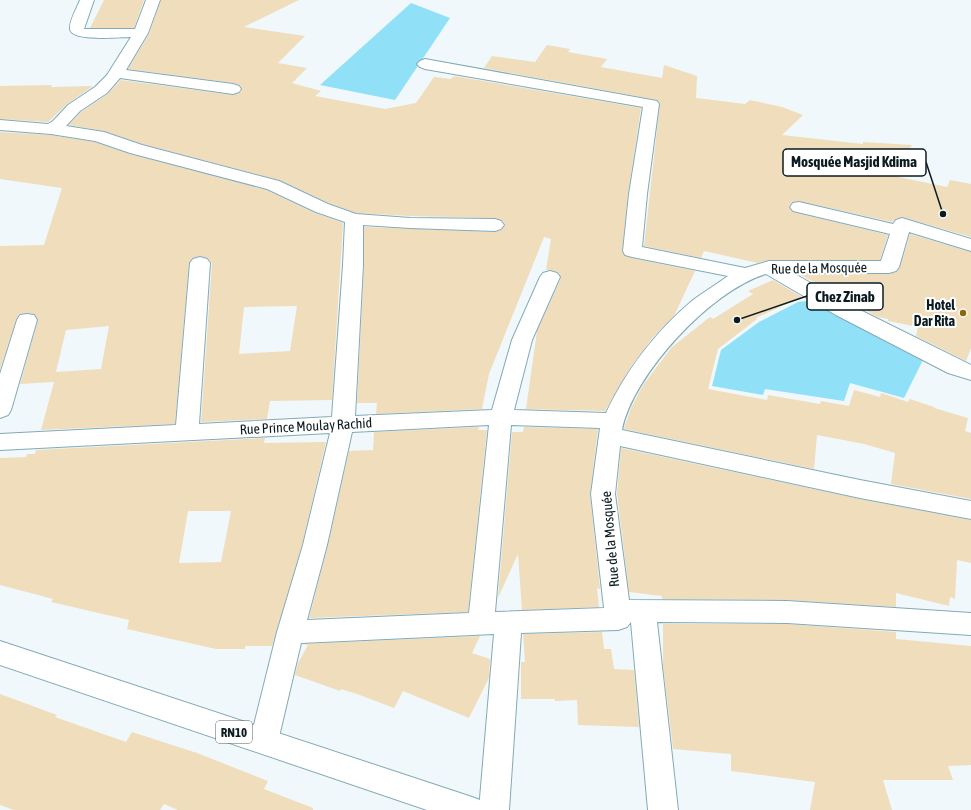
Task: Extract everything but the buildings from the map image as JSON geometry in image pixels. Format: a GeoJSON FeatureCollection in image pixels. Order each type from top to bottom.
{"type":"FeatureCollection","features":[{"type":"Feature","properties":{"kind":"street"},"geometry":{"type":"LineString","coordinates":[[87,0],[77,26],[77,31],[81,33],[141,33]]}},
{"type":"Feature","properties":{"kind":"street"},"geometry":{"type":"LineString","coordinates":[[51,129],[59,124],[74,108],[101,90],[115,74],[141,33],[153,0]]}},
{"type":"Feature","properties":{"kind":"street"},"geometry":{"type":"LineString","coordinates":[[425,64],[651,104],[638,194],[632,251],[745,274]]}},
{"type":"Feature","properties":{"kind":"street"},"geometry":{"type":"LineString","coordinates":[[115,74],[233,89]]}},
{"type":"Feature","properties":{"kind":"street"},"geometry":{"type":"LineString","coordinates":[[0,125],[51,129],[98,136],[136,149],[211,170],[273,185],[322,208],[354,219],[410,223],[496,225]]}},
{"type":"Feature","properties":{"kind":"street"},"geometry":{"type":"LineString","coordinates":[[799,206],[900,231],[902,224],[971,244]]}},
{"type":"Feature","properties":{"kind":"street"},"geometry":{"type":"LineString","coordinates":[[264,741],[290,632],[316,545],[343,424],[353,265],[354,219]]}},
{"type":"Feature","properties":{"kind":"street","name":"Rue de la Mosquée"},"geometry":{"type":"LineString","coordinates":[[617,611],[603,494],[611,429],[628,389],[647,360],[671,331],[701,304],[745,274],[769,267],[889,267],[900,231]]}},
{"type":"Feature","properties":{"kind":"street"},"geometry":{"type":"LineString","coordinates":[[187,432],[200,263]]}},
{"type":"Feature","properties":{"kind":"street"},"geometry":{"type":"LineString","coordinates":[[769,267],[843,310],[956,368],[971,373]]}},
{"type":"Feature","properties":{"kind":"street"},"geometry":{"type":"LineString","coordinates":[[481,624],[501,417],[522,340],[550,277]]}},
{"type":"Feature","properties":{"kind":"street"},"geometry":{"type":"LineString","coordinates":[[0,410],[27,320]]}},
{"type":"Feature","properties":{"kind":"street","name":"Rue Prince Moulay Rachid"},"geometry":{"type":"LineString","coordinates":[[0,442],[501,417],[611,429],[860,489],[971,510]]}},
{"type":"Feature","properties":{"kind":"street"},"geometry":{"type":"LineString","coordinates":[[290,632],[508,622],[618,619],[617,611],[787,612],[971,624]]}},
{"type":"Feature","properties":{"kind":"street"},"geometry":{"type":"LineString","coordinates":[[643,611],[663,810]]}},
{"type":"Feature","properties":{"kind":"street"},"geometry":{"type":"LineString","coordinates":[[494,810],[508,622]]}},
{"type":"Feature","properties":{"kind":"street","name":"RN10"},"geometry":{"type":"LineString","coordinates":[[0,653],[469,810]]}},
{"type":"Feature","properties":{"kind":"shaded area"},"geometry":{"type":"Polygon","coordinates":[[[411,3],[450,18],[395,100],[320,85],[411,3]]]}},
{"type":"Feature","properties":{"kind":"shaded area"},"geometry":{"type":"Polygon","coordinates":[[[817,300],[925,356],[904,398],[850,383],[844,401],[765,389],[763,395],[712,386],[721,350],[759,322],[798,302],[817,300]]]}},
{"type":"Feature","properties":{"kind":"place","name":"Mosquée Masjid Kdima"},"geometry":{"type":"Point","coordinates":[943,214]}},
{"type":"Feature","properties":{"kind":"place","name":"Hotel Dar Rita"},"geometry":{"type":"Point","coordinates":[963,313]}},
{"type":"Feature","properties":{"kind":"place","name":"Chez Zinab"},"geometry":{"type":"Point","coordinates":[737,320]}}]}
